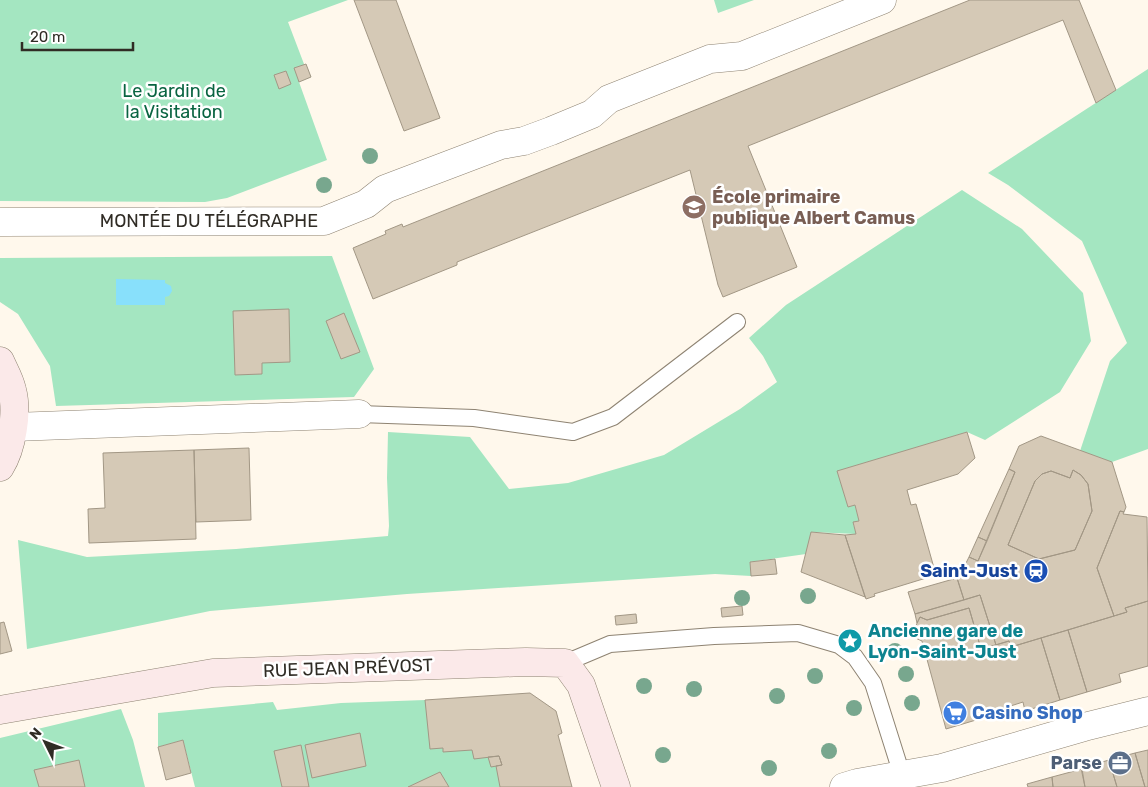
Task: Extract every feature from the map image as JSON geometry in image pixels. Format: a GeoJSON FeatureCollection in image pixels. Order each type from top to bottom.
{"type":"FeatureCollection","features":[{"type":"Feature","properties":{"kind":"street","name":"MONTÉE DU TÉLÉGRAPHE"},"geometry":{"type":"LineString","coordinates":[[0,222],[324,221],[366,204],[385,189],[501,145],[524,141],[592,114],[609,99],[710,59],[742,56],[882,0]]}},
{"type":"Feature","properties":{"kind":"street"},"geometry":{"type":"LineString","coordinates":[[0,361],[12,391],[14,427],[5,459],[0,467]]}},
{"type":"Feature","properties":{"kind":"street"},"geometry":{"type":"LineString","coordinates":[[14,427],[359,414]]}},
{"type":"Feature","properties":{"kind":"street","name":"RUE JEAN PRÉVOST"},"geometry":{"type":"LineString","coordinates":[[0,710],[213,673],[526,662],[565,664]]}},
{"type":"Feature","properties":{"kind":"street"},"geometry":{"type":"LineString","coordinates":[[565,664],[581,685],[616,787]]}},
{"type":"Feature","properties":{"kind":"street"},"geometry":{"type":"LineString","coordinates":[[844,787],[942,768],[1084,727],[1148,711]]}},
{"type":"Feature","properties":{"kind":"lane"},"geometry":{"type":"LineString","coordinates":[[359,414],[474,418],[573,432],[613,417],[737,322]]}},
{"type":"Feature","properties":{"kind":"lane"},"geometry":{"type":"LineString","coordinates":[[565,664],[610,644],[714,636],[798,633],[838,645],[855,657],[873,683],[902,775]]}},
{"type":"Feature","properties":{"kind":"green space","name":"Le Jardin de la Visitation"},"geometry":{"type":"Polygon","coordinates":[[[0,0],[348,0],[288,22],[311,77],[299,82],[327,160],[227,198],[205,202],[0,201],[0,0]]]}},
{"type":"Feature","properties":{"kind":"green space"},"geometry":{"type":"Polygon","coordinates":[[[714,0],[754,0],[718,13],[714,0]]]}},
{"type":"Feature","properties":{"kind":"green space"},"geometry":{"type":"Polygon","coordinates":[[[1148,69],[1148,449],[1112,462],[1080,451],[1110,361],[1127,343],[1082,241],[1008,185],[988,173],[1148,69]]]}},
{"type":"Feature","properties":{"kind":"green space"},"geometry":{"type":"Polygon","coordinates":[[[962,190],[1022,229],[1083,293],[1091,341],[1060,392],[985,440],[967,432],[838,471],[848,507],[855,505],[859,521],[853,523],[856,534],[812,532],[806,554],[750,562],[751,576],[715,574],[407,594],[210,611],[27,649],[18,540],[87,557],[236,549],[388,536],[388,432],[470,437],[509,489],[568,483],[664,455],[740,409],[777,382],[763,356],[749,338],[786,305],[962,190]]]}},
{"type":"Feature","properties":{"kind":"green space"},"geometry":{"type":"Polygon","coordinates":[[[332,256],[374,369],[354,397],[56,406],[50,366],[18,314],[0,302],[0,258],[332,256]]]}},
{"type":"Feature","properties":{"kind":"green space"},"geometry":{"type":"Polygon","coordinates":[[[425,700],[499,756],[501,787],[195,787],[183,740],[158,747],[158,713],[273,702],[277,710],[341,703],[425,700]]]}},
{"type":"Feature","properties":{"kind":"green space"},"geometry":{"type":"Polygon","coordinates":[[[121,709],[133,740],[145,787],[0,787],[0,738],[121,709]]]}},
{"type":"Feature","properties":{"kind":"water"},"geometry":{"type":"Polygon","coordinates":[[[116,279],[165,280],[165,283],[171,286],[172,291],[169,296],[165,297],[165,305],[116,305],[116,279]]]}},
{"type":"Feature","properties":{"kind":"building"},"geometry":{"type":"Polygon","coordinates":[[[354,0],[396,0],[440,118],[404,131],[354,0]]]}},
{"type":"Feature","properties":{"kind":"building"},"geometry":{"type":"Polygon","coordinates":[[[970,0],[1079,0],[1116,90],[1096,103],[1063,20],[748,146],[797,267],[723,297],[718,285],[690,170],[457,262],[457,265],[373,299],[353,248],[386,234],[385,231],[402,224],[403,227],[970,0]]]}},
{"type":"Feature","properties":{"kind":"building"},"geometry":{"type":"Polygon","coordinates":[[[306,64],[311,77],[299,82],[294,68],[306,64]]]}},
{"type":"Feature","properties":{"kind":"building"},"geometry":{"type":"Polygon","coordinates":[[[286,71],[291,84],[279,89],[274,75],[286,71]]]}},
{"type":"Feature","properties":{"kind":"building"},"geometry":{"type":"Polygon","coordinates":[[[289,309],[290,362],[262,363],[262,374],[235,375],[233,311],[289,309]]]}},
{"type":"Feature","properties":{"kind":"building"},"geometry":{"type":"Polygon","coordinates":[[[344,313],[360,352],[341,359],[326,321],[344,313]]]}},
{"type":"Feature","properties":{"kind":"building"},"geometry":{"type":"Polygon","coordinates":[[[967,432],[975,458],[958,474],[907,490],[911,505],[916,504],[936,575],[874,594],[875,596],[866,599],[845,535],[856,534],[853,522],[859,521],[855,505],[848,507],[837,471],[967,432]]]}},
{"type":"Feature","properties":{"kind":"building"},"geometry":{"type":"Polygon","coordinates":[[[1041,436],[1112,462],[1126,507],[1124,512],[1120,511],[1097,568],[1114,616],[1011,647],[1009,641],[996,645],[980,595],[964,600],[957,578],[960,577],[963,569],[973,573],[1015,472],[1009,469],[1019,446],[1041,436]],[[1073,470],[1070,478],[1051,471],[1042,474],[1035,481],[1008,545],[1039,559],[1075,550],[1092,511],[1088,484],[1081,475],[1073,470]]]}},
{"type":"Feature","properties":{"kind":"building"},"geometry":{"type":"Polygon","coordinates":[[[249,448],[251,520],[196,522],[194,450],[249,448]]]}},
{"type":"Feature","properties":{"kind":"building"},"geometry":{"type":"Polygon","coordinates":[[[194,450],[196,539],[89,543],[88,509],[105,508],[103,453],[194,450]]]}},
{"type":"Feature","properties":{"kind":"building"},"geometry":{"type":"Polygon","coordinates":[[[1009,469],[1015,472],[987,541],[978,537],[1009,469]]]}},
{"type":"Feature","properties":{"kind":"building"},"geometry":{"type":"Polygon","coordinates":[[[1073,470],[1081,475],[1088,484],[1092,511],[1075,550],[1039,559],[1008,545],[1035,481],[1042,474],[1051,471],[1070,478],[1073,470]]]}},
{"type":"Feature","properties":{"kind":"building"},"geometry":{"type":"Polygon","coordinates":[[[1120,511],[1124,512],[1123,514],[1147,517],[1148,601],[1125,608],[1127,612],[1114,616],[1097,568],[1120,511]]]}},
{"type":"Feature","properties":{"kind":"building"},"geometry":{"type":"Polygon","coordinates":[[[811,532],[845,535],[865,597],[801,572],[811,532]]]}},
{"type":"Feature","properties":{"kind":"building"},"geometry":{"type":"Polygon","coordinates":[[[978,537],[987,541],[978,561],[969,557],[978,537]]]}},
{"type":"Feature","properties":{"kind":"building"},"geometry":{"type":"Polygon","coordinates":[[[969,557],[978,561],[973,573],[963,569],[969,557]]]}},
{"type":"Feature","properties":{"kind":"building"},"geometry":{"type":"Polygon","coordinates":[[[775,559],[777,574],[751,576],[750,562],[775,559]]]}},
{"type":"Feature","properties":{"kind":"building"},"geometry":{"type":"Polygon","coordinates":[[[957,578],[964,600],[915,614],[908,592],[957,578]]]}},
{"type":"Feature","properties":{"kind":"building"},"geometry":{"type":"Polygon","coordinates":[[[980,595],[996,645],[981,649],[969,608],[927,620],[920,617],[917,623],[915,614],[980,595]]]}},
{"type":"Feature","properties":{"kind":"building"},"geometry":{"type":"Polygon","coordinates":[[[1148,601],[1148,666],[1119,674],[1121,682],[1087,692],[1068,630],[1127,612],[1125,608],[1148,601]]]}},
{"type":"Feature","properties":{"kind":"building"},"geometry":{"type":"Polygon","coordinates":[[[742,606],[743,615],[722,617],[721,608],[742,606]]]}},
{"type":"Feature","properties":{"kind":"building"},"geometry":{"type":"Polygon","coordinates":[[[969,608],[981,649],[1009,641],[1011,647],[1041,638],[1060,700],[1025,711],[1023,702],[995,711],[996,714],[946,729],[922,641],[911,636],[920,617],[927,620],[969,608]]]}},
{"type":"Feature","properties":{"kind":"building"},"geometry":{"type":"Polygon","coordinates":[[[636,614],[637,623],[616,625],[615,616],[636,614]]]}},
{"type":"Feature","properties":{"kind":"building"},"geometry":{"type":"Polygon","coordinates":[[[4,622],[12,651],[0,654],[0,623],[4,622]]]}},
{"type":"Feature","properties":{"kind":"building"},"geometry":{"type":"Polygon","coordinates":[[[1068,630],[1087,692],[1060,700],[1041,638],[1068,630]]]}},
{"type":"Feature","properties":{"kind":"building"},"geometry":{"type":"Polygon","coordinates":[[[530,693],[556,711],[562,733],[558,735],[572,787],[500,787],[496,766],[502,765],[499,756],[474,759],[472,750],[443,752],[443,748],[430,749],[425,700],[530,693]]]}},
{"type":"Feature","properties":{"kind":"building"},"geometry":{"type":"Polygon","coordinates":[[[360,733],[366,766],[312,778],[305,745],[360,733]]]}},
{"type":"Feature","properties":{"kind":"building"},"geometry":{"type":"Polygon","coordinates":[[[183,740],[191,773],[166,780],[158,747],[183,740]]]}},
{"type":"Feature","properties":{"kind":"building"},"geometry":{"type":"Polygon","coordinates":[[[301,745],[309,787],[282,787],[274,751],[301,745]]]}},
{"type":"Feature","properties":{"kind":"building"},"geometry":{"type":"Polygon","coordinates":[[[1148,750],[1148,787],[1145,787],[1135,753],[1148,750]]]}},
{"type":"Feature","properties":{"kind":"building"},"geometry":{"type":"Polygon","coordinates":[[[1135,753],[1145,787],[1117,787],[1109,760],[1135,753]]]}},
{"type":"Feature","properties":{"kind":"building"},"geometry":{"type":"Polygon","coordinates":[[[499,756],[502,765],[491,767],[488,757],[499,756]]]}},
{"type":"Feature","properties":{"kind":"building"},"geometry":{"type":"Polygon","coordinates":[[[79,760],[85,787],[39,787],[34,770],[79,760]]]}},
{"type":"Feature","properties":{"kind":"building"},"geometry":{"type":"Polygon","coordinates":[[[1109,760],[1117,787],[1085,787],[1081,768],[1109,760]]]}},
{"type":"Feature","properties":{"kind":"building"},"geometry":{"type":"Polygon","coordinates":[[[1082,769],[1085,787],[1053,787],[1052,777],[1082,769]]]}},
{"type":"Feature","properties":{"kind":"building"},"geometry":{"type":"Polygon","coordinates":[[[440,772],[449,787],[408,787],[440,772]]]}},
{"type":"Feature","properties":{"kind":"building"},"geometry":{"type":"Polygon","coordinates":[[[1052,777],[1053,787],[1028,787],[1027,784],[1052,777]]]}},
{"type":"Feature","properties":{"kind":"place","name":"École primaire publique Albert Camus"},"geometry":{"type":"Point","coordinates":[694,207]}},
{"type":"Feature","properties":{"kind":"place","name":"Saint-Just"},"geometry":{"type":"Point","coordinates":[1036,571]}},
{"type":"Feature","properties":{"kind":"place","name":"Ancienne gare de Lyon-Saint-Just"},"geometry":{"type":"Point","coordinates":[850,641]}},
{"type":"Feature","properties":{"kind":"place","name":"Casino Shop"},"geometry":{"type":"Point","coordinates":[955,713]}},
{"type":"Feature","properties":{"kind":"place","name":"Parse"},"geometry":{"type":"Point","coordinates":[1120,763]}}]}
